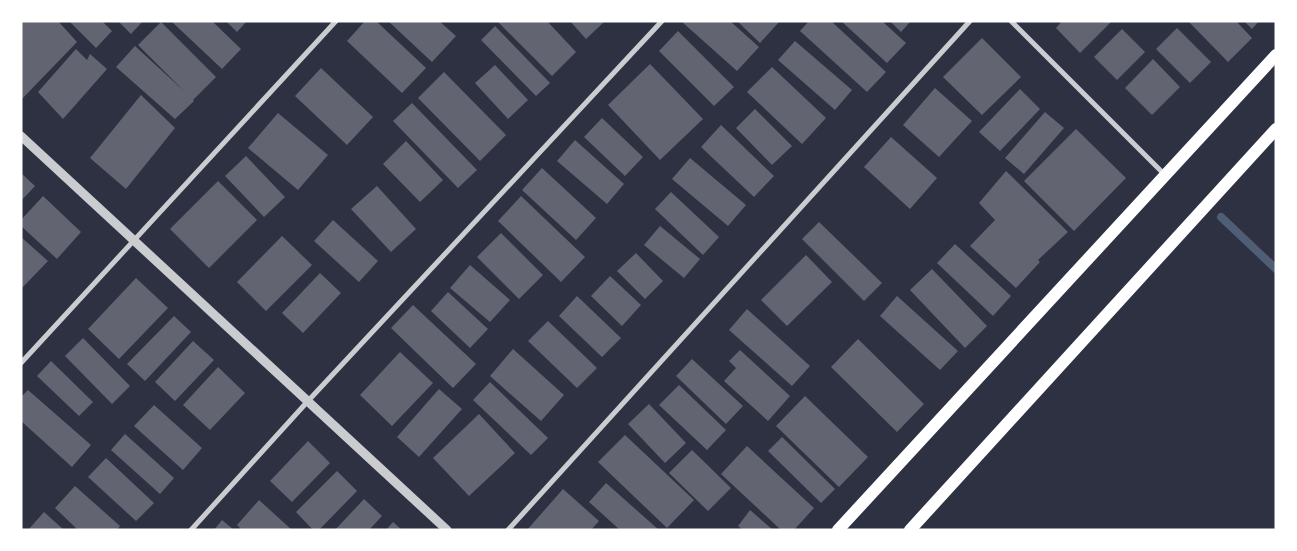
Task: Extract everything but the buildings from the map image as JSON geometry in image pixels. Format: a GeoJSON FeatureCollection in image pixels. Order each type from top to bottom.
{"type":"FeatureCollection","features":[{"type":"Feature","properties":{"kind":"main road"},"geometry":{"type":"LineString","coordinates":[[838,530],[1276,54]]}},
{"type":"Feature","properties":{"kind":"main road"},"geometry":{"type":"LineString","coordinates":[[910,530],[1276,129]]}},
{"type":"Feature","properties":{"kind":"street"},"geometry":{"type":"LineString","coordinates":[[21,363],[336,21]]}},
{"type":"Feature","properties":{"kind":"street"},"geometry":{"type":"LineString","coordinates":[[191,530],[308,401],[662,21]]}},
{"type":"Feature","properties":{"kind":"street"},"geometry":{"type":"LineString","coordinates":[[508,530],[970,21]]}},
{"type":"Feature","properties":{"kind":"street"},"geometry":{"type":"LineString","coordinates":[[1011,21],[1165,175]]}},
{"type":"Feature","properties":{"kind":"street"},"geometry":{"type":"LineString","coordinates":[[21,136],[447,530]]}},
{"type":"Feature","properties":{"kind":"waterway"},"geometry":{"type":"LineString","coordinates":[[1221,217],[1276,269]]}}]}
